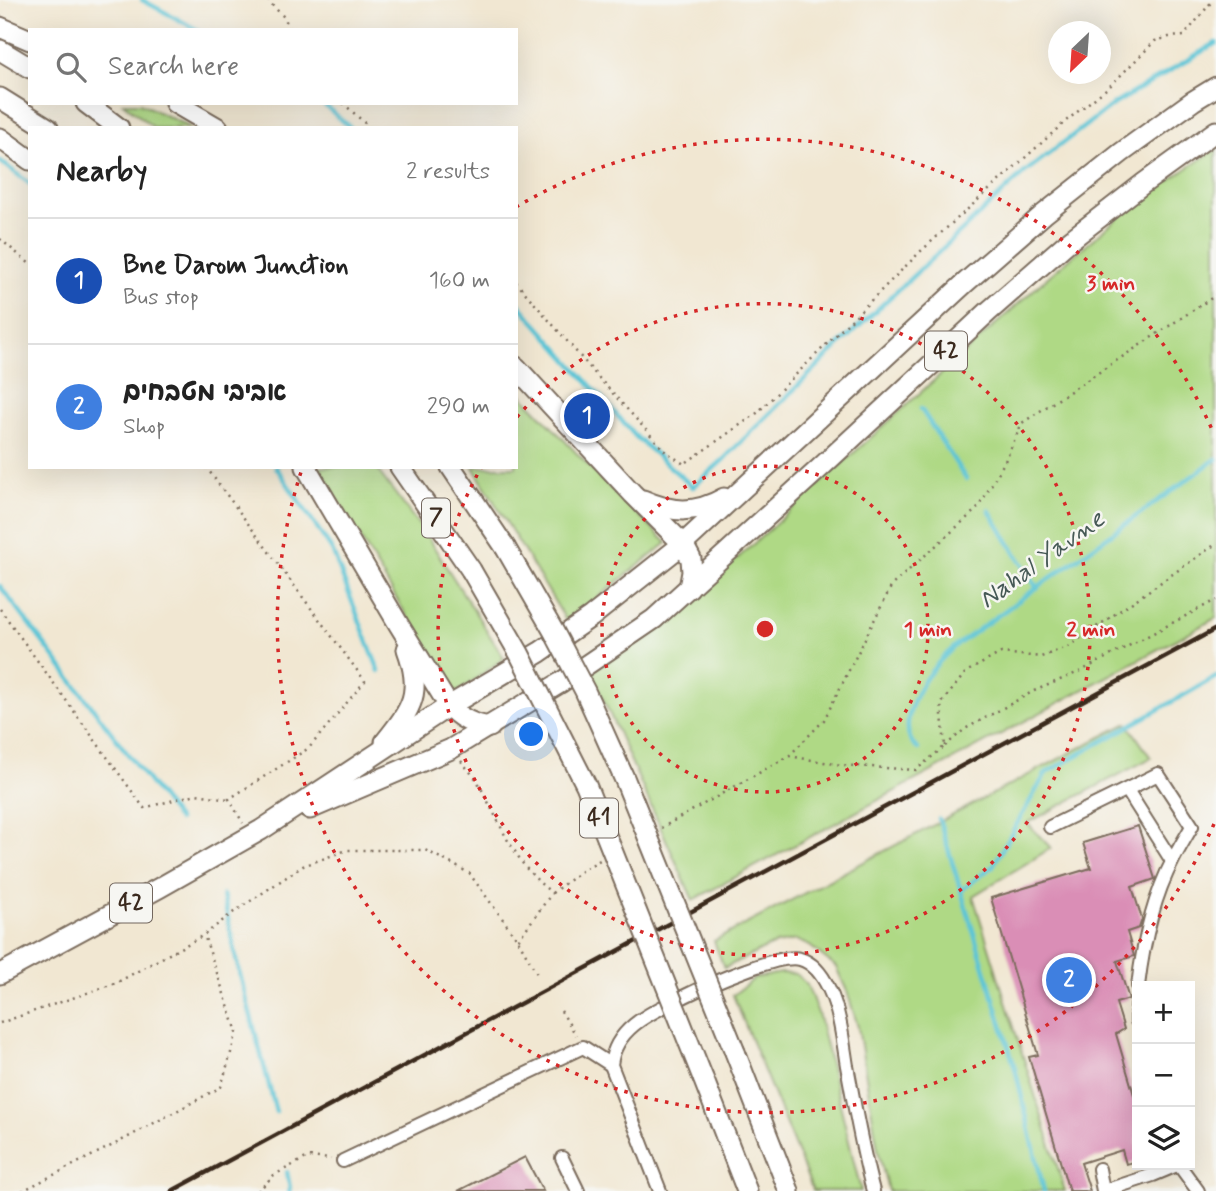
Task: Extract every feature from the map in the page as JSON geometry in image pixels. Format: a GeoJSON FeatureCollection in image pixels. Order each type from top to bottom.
{"type":"FeatureCollection","features":[{"type":"Feature","properties":{"kind":"highway"},"geometry":{"type":"LineString","coordinates":[[0,27],[28,39]]}},
{"type":"Feature","properties":{"kind":"highway"},"geometry":{"type":"LineString","coordinates":[[0,50],[28,67]]}},
{"type":"Feature","properties":{"kind":"highway","name":"42"},"geometry":{"type":"LineString","coordinates":[[0,974],[256,833],[449,706],[540,652],[592,617],[683,544],[965,283],[1044,214],[1131,146],[1216,87]]}},
{"type":"Feature","properties":{"kind":"highway"},"geometry":{"type":"LineString","coordinates":[[0,98],[45,126]]}},
{"type":"Feature","properties":{"kind":"highway"},"geometry":{"type":"LineString","coordinates":[[89,105],[116,126]]}},
{"type":"Feature","properties":{"kind":"highway"},"geometry":{"type":"LineString","coordinates":[[178,105],[215,126]]}},
{"type":"Feature","properties":{"kind":"highway","name":"42"},"geometry":{"type":"LineString","coordinates":[[256,833],[451,749],[560,683],[654,618],[1068,242],[1216,131]]}},
{"type":"Feature","properties":{"kind":"highway"},"geometry":{"type":"LineString","coordinates":[[0,138],[28,159]]}},
{"type":"Feature","properties":{"kind":"highway"},"geometry":{"type":"LineString","coordinates":[[518,369],[683,544],[691,559],[689,588]]}},
{"type":"Feature","properties":{"kind":"highway"},"geometry":{"type":"LineString","coordinates":[[307,469],[449,706],[466,720],[490,727]]}},
{"type":"Feature","properties":{"kind":"highway","name":"7"},"geometry":{"type":"LineString","coordinates":[[401,469],[471,570]]}},
{"type":"Feature","properties":{"kind":"highway","name":"7"},"geometry":{"type":"LineString","coordinates":[[452,469],[505,547]]}},
{"type":"Feature","properties":{"kind":"highway"},"geometry":{"type":"LineString","coordinates":[[633,494],[655,505],[697,510],[711,506],[749,483]]}},
{"type":"Feature","properties":{"kind":"highway","name":"41"},"geometry":{"type":"LineString","coordinates":[[505,547],[585,691],[625,780],[789,1191]]}},
{"type":"Feature","properties":{"kind":"highway","name":"41"},"geometry":{"type":"LineString","coordinates":[[471,570],[519,653],[586,785],[729,1144],[745,1191]]}},
{"type":"Feature","properties":{"kind":"highway"},"geometry":{"type":"LineString","coordinates":[[371,758],[403,720],[415,691],[415,677],[399,625]]}},
{"type":"Feature","properties":{"kind":"street"},"geometry":{"type":"LineString","coordinates":[[1050,827],[1158,774],[1192,826],[1172,861],[1157,899],[1146,938],[1139,981]]}},
{"type":"Feature","properties":{"kind":"street"},"geometry":{"type":"LineString","coordinates":[[1127,790],[1172,861]]}},
{"type":"Feature","properties":{"kind":"street"},"geometry":{"type":"LineString","coordinates":[[660,1191],[611,1065],[612,1055],[635,1023],[688,995],[766,962],[788,957],[802,959],[815,967],[830,990],[842,1037],[863,1155],[873,1191]]}},
{"type":"Feature","properties":{"kind":"street"},"geometry":{"type":"LineString","coordinates":[[343,1161],[583,1047],[611,1065]]}},
{"type":"Feature","properties":{"kind":"street"},"geometry":{"type":"LineString","coordinates":[[562,1158],[578,1191]]}},
{"type":"Feature","properties":{"kind":"street"},"geometry":{"type":"LineString","coordinates":[[1099,1169],[1103,1191],[1164,1170]]}},
{"type":"Feature","properties":{"kind":"street"},"geometry":{"type":"LineString","coordinates":[[1182,1170],[1198,1191]]}},
{"type":"Feature","properties":{"kind":"path"},"geometry":{"type":"LineString","coordinates":[[268,0],[285,18],[288,28]]}},
{"type":"Feature","properties":{"kind":"path"},"geometry":{"type":"LineString","coordinates":[[518,284],[665,451],[684,464],[756,414],[921,251],[1066,121],[1111,85],[1154,41],[1184,36],[1213,0]]}},
{"type":"Feature","properties":{"kind":"path"},"geometry":{"type":"LineString","coordinates":[[345,105],[368,126]]}},
{"type":"Feature","properties":{"kind":"path"},"geometry":{"type":"LineString","coordinates":[[0,239],[28,262]]}},
{"type":"Feature","properties":{"kind":"path"},"geometry":{"type":"LineString","coordinates":[[652,833],[789,756],[824,720],[892,585],[978,508],[1005,461],[1022,423],[1216,295]]}},
{"type":"Feature","properties":{"kind":"path"},"geometry":{"type":"LineString","coordinates":[[0,609],[144,808],[196,794],[229,799],[309,748],[365,681],[207,469]]}},
{"type":"Feature","properties":{"kind":"path"},"geometry":{"type":"LineString","coordinates":[[945,746],[941,704],[966,672],[1001,653],[1041,657],[1069,646],[1216,544]]}},
{"type":"Feature","properties":{"kind":"path"},"geometry":{"type":"LineString","coordinates":[[789,756],[841,765],[916,770],[965,729],[1034,691],[1082,671],[1216,600]]}},
{"type":"Feature","properties":{"kind":"path"},"geometry":{"type":"LineString","coordinates":[[451,749],[477,780],[506,839],[525,867],[552,893]]}},
{"type":"Feature","properties":{"kind":"path"},"geometry":{"type":"LineString","coordinates":[[229,799],[256,833]]}},
{"type":"Feature","properties":{"kind":"path"},"geometry":{"type":"LineString","coordinates":[[0,1023],[116,983],[204,935],[303,866],[347,850],[425,850],[469,873],[518,940],[537,974]]}},
{"type":"Feature","properties":{"kind":"path"},"geometry":{"type":"LineString","coordinates":[[518,940],[552,893],[584,869],[606,857]]}},
{"type":"Feature","properties":{"kind":"path"},"geometry":{"type":"LineString","coordinates":[[22,1191],[221,1087],[237,1032],[204,935]]}},
{"type":"Feature","properties":{"kind":"path"},"geometry":{"type":"LineString","coordinates":[[561,1011],[583,1047]]}},
{"type":"Feature","properties":{"kind":"path"},"geometry":{"type":"LineString","coordinates":[[258,1191],[274,1175],[308,1157],[343,1161]]}},
{"type":"Feature","properties":{"kind":"green space"},"geometry":{"type":"Polygon","coordinates":[[[125,105],[144,105],[187,126],[152,126],[125,105]]]}},
{"type":"Feature","properties":{"kind":"green space"},"geometry":{"type":"Polygon","coordinates":[[[1216,149],[1216,618],[693,900],[591,672],[695,597],[1049,276],[1138,201],[1216,149]]]}},
{"type":"Feature","properties":{"kind":"green space"},"geometry":{"type":"Polygon","coordinates":[[[518,391],[601,479],[667,543],[567,622],[474,469],[518,469],[518,391]]]}},
{"type":"Feature","properties":{"kind":"green space"},"geometry":{"type":"Polygon","coordinates":[[[319,469],[377,469],[425,533],[504,658],[454,695],[319,469]]]}},
{"type":"Feature","properties":{"kind":"green space"},"geometry":{"type":"Polygon","coordinates":[[[1127,723],[1151,758],[1027,823],[1051,848],[973,896],[1065,1191],[888,1191],[878,1150],[858,1027],[836,967],[810,946],[796,940],[772,945],[724,968],[714,941],[1127,723]]]}},
{"type":"Feature","properties":{"kind":"green space"},"geometry":{"type":"Polygon","coordinates":[[[781,973],[796,974],[807,985],[818,1013],[861,1191],[813,1191],[733,995],[755,978],[781,973]]]}},
{"type":"Feature","properties":{"kind":"building"},"geometry":{"type":"Polygon","coordinates":[[[1138,826],[1155,879],[1132,887],[1142,919],[1139,928],[1127,932],[1134,956],[1117,961],[1129,999],[1116,1003],[1124,1029],[1116,1034],[1132,1088],[1132,1162],[1126,1164],[1122,1150],[1081,1163],[1090,1191],[1069,1191],[1029,1057],[1038,1055],[991,898],[1091,868],[1083,843],[1138,826]]]}},
{"type":"Feature","properties":{"kind":"building"},"geometry":{"type":"Polygon","coordinates":[[[525,1157],[543,1191],[458,1191],[525,1157]]]}},
{"type":"Feature","properties":{"kind":"waterway"},"geometry":{"type":"LineString","coordinates":[[142,0],[194,28]]}},
{"type":"Feature","properties":{"kind":"waterway"},"geometry":{"type":"LineString","coordinates":[[518,303],[637,438],[693,487],[840,344],[1025,172],[1111,106],[1216,43]]}},
{"type":"Feature","properties":{"kind":"waterway"},"geometry":{"type":"LineString","coordinates":[[324,105],[349,126]]}},
{"type":"Feature","properties":{"kind":"waterway"},"geometry":{"type":"LineString","coordinates":[[0,161],[28,182]]}},
{"type":"Feature","properties":{"kind":"waterway"},"geometry":{"type":"LineString","coordinates":[[921,409],[966,479]]}},
{"type":"Feature","properties":{"kind":"waterway","name":"Nahal Yavne"},"geometry":{"type":"LineString","coordinates":[[918,749],[911,741],[908,731],[911,708],[928,676],[954,647],[1216,459]]}},
{"type":"Feature","properties":{"kind":"waterway"},"geometry":{"type":"LineString","coordinates":[[277,469],[332,550],[379,671]]}},
{"type":"Feature","properties":{"kind":"waterway"},"geometry":{"type":"LineString","coordinates":[[989,510],[1037,588]]}},
{"type":"Feature","properties":{"kind":"waterway"},"geometry":{"type":"LineString","coordinates":[[0,586],[178,820]]}},
{"type":"Feature","properties":{"kind":"waterway"},"geometry":{"type":"LineString","coordinates":[[962,890],[993,866],[1046,773],[1216,677]]}},
{"type":"Feature","properties":{"kind":"waterway","name":"Nahal Yavne"},"geometry":{"type":"LineString","coordinates":[[939,819],[1015,1068],[1044,1191]]}},
{"type":"Feature","properties":{"kind":"waterway"},"geometry":{"type":"LineString","coordinates":[[223,895],[237,963],[276,1112]]}},
{"type":"Feature","properties":{"kind":"waterway"},"geometry":{"type":"LineString","coordinates":[[287,1172],[289,1191]]}},
{"type":"Feature","properties":{"kind":"railway"},"geometry":{"type":"LineString","coordinates":[[172,1191],[1216,629]]}},
{"type":"Feature","properties":{"kind":"place","name":"Bne Darom Junction"},"geometry":{"type":"Point","coordinates":[587,416]}},
{"type":"Feature","properties":{"kind":"place","name":"אביבי מטבחים"},"geometry":{"type":"Point","coordinates":[1069,980]}}]}
